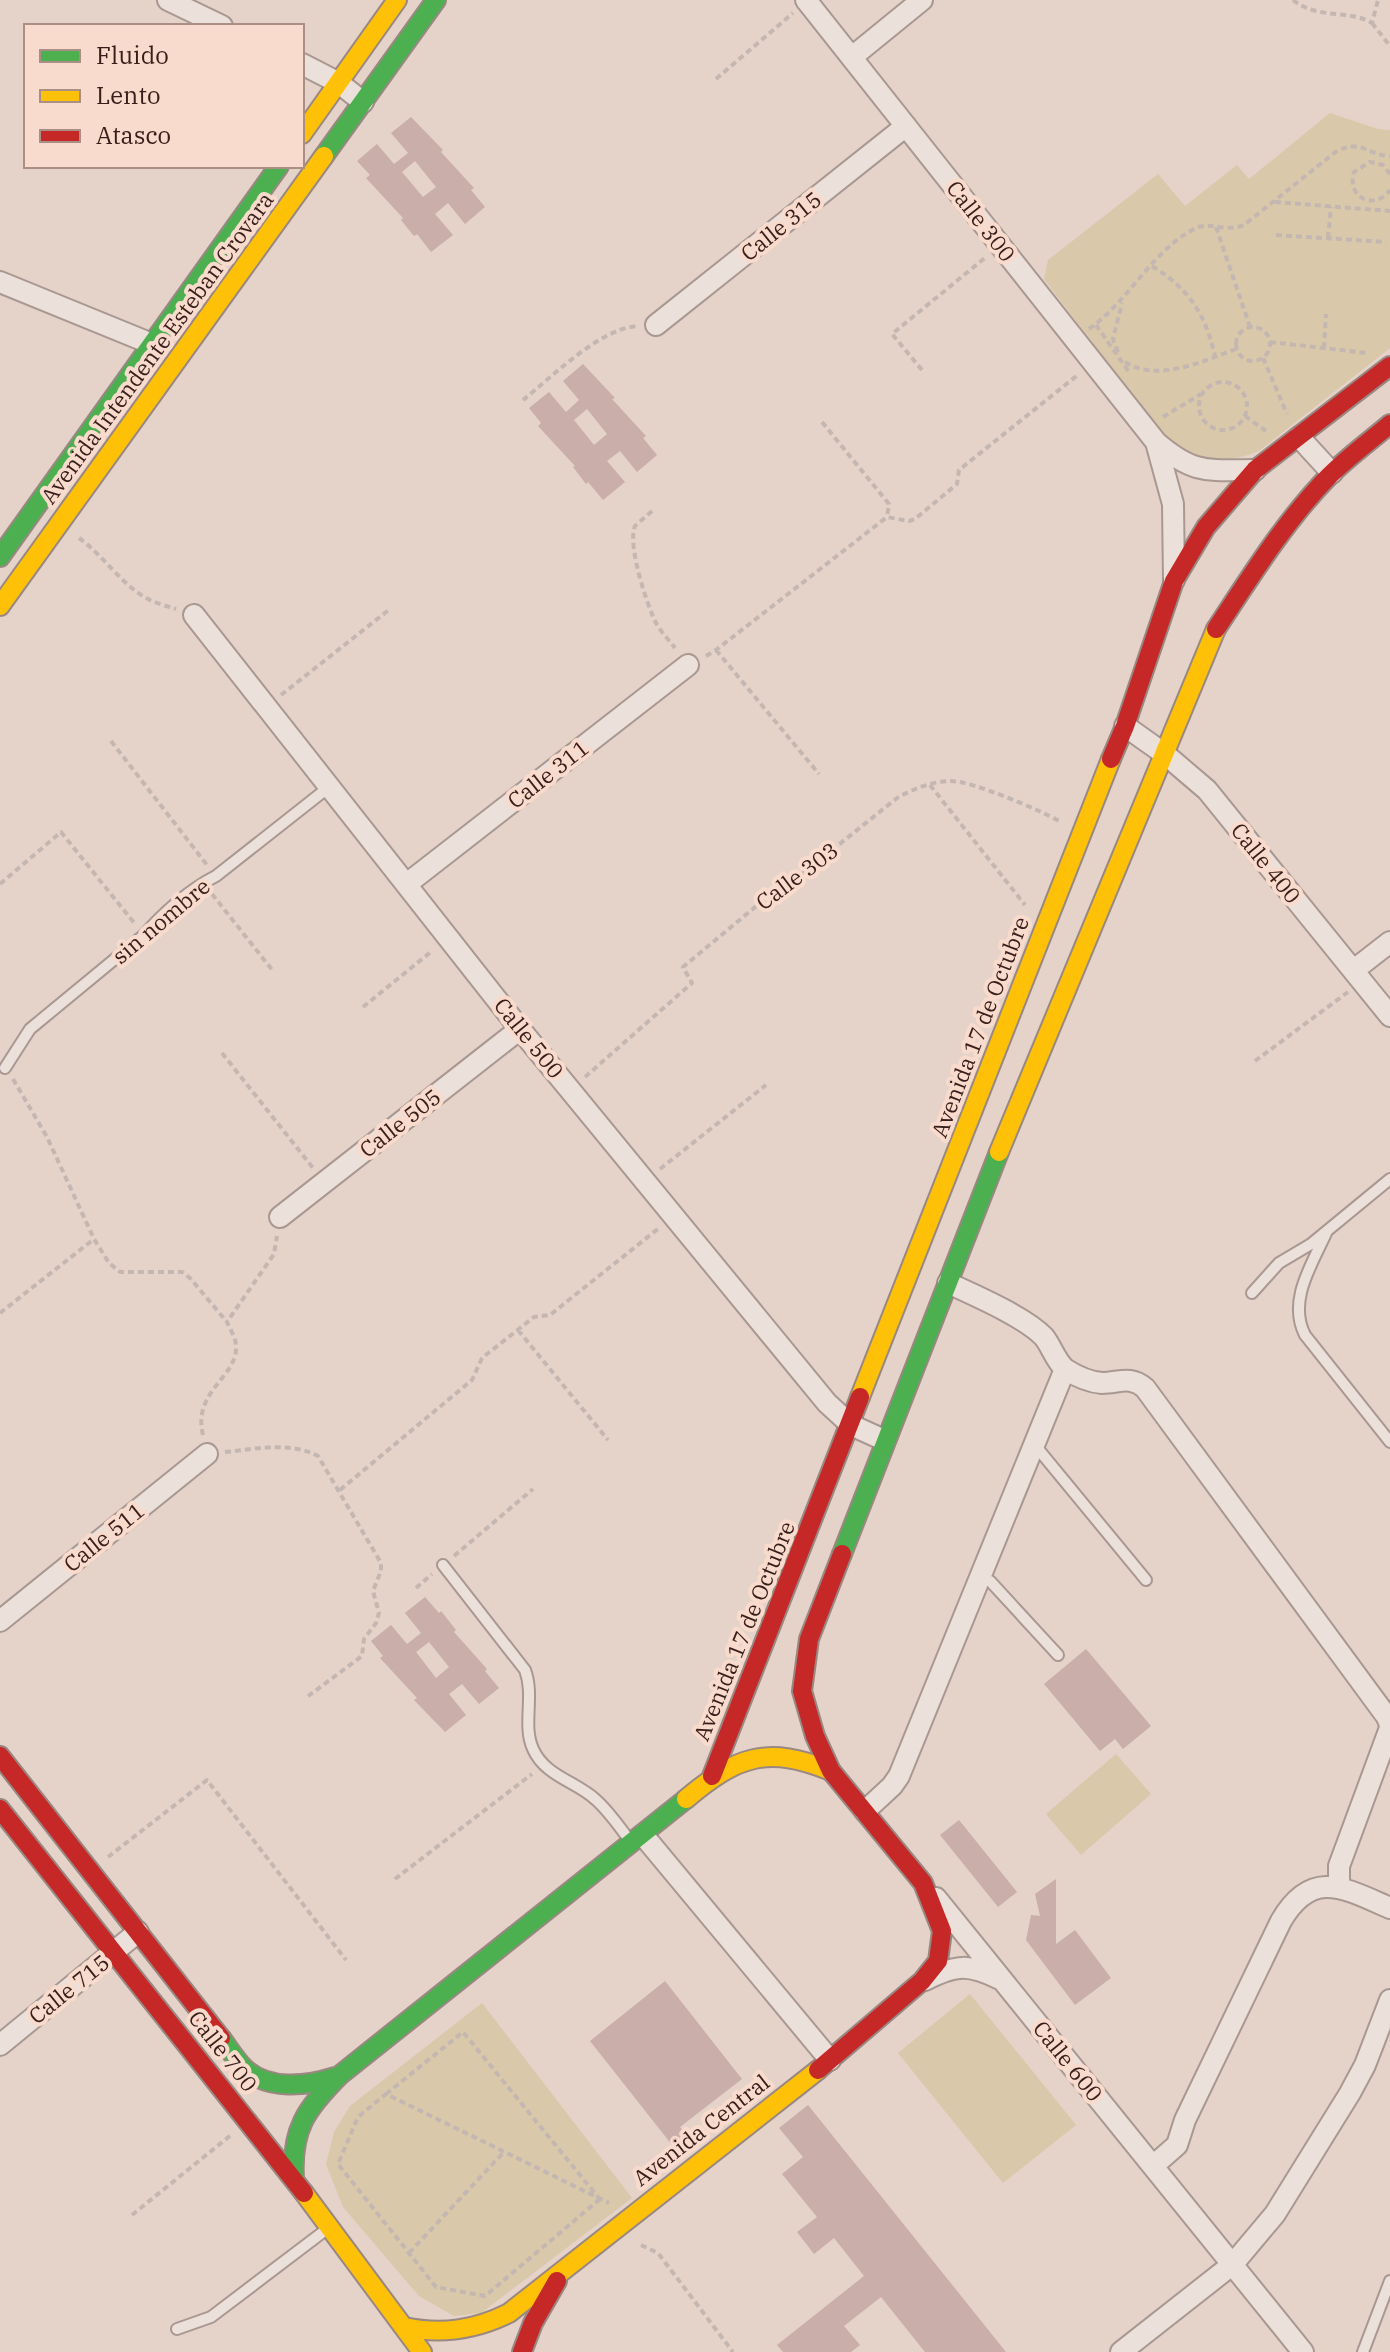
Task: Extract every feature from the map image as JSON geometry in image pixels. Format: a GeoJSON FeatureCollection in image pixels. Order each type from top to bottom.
{"type":"FeatureCollection","features":[{"type":"Feature","properties":{"kind":"main road"},"geometry":{"type":"LineString","coordinates":[[304,131],[397,0]]}},
{"type":"Feature","properties":{"kind":"main road","name":"Avenida Intendente Esteban Crovara"},"geometry":{"type":"LineString","coordinates":[[0,606],[436,0]]}},
{"type":"Feature","properties":{"kind":"main road","name":"Avenida Intendente Esteban Crovara"},"geometry":{"type":"LineString","coordinates":[[0,557],[278,168]]}},
{"type":"Feature","properties":{"kind":"main road","name":"Avenida 17 de Octubre"},"geometry":{"type":"LineString","coordinates":[[712,1776],[1125,726],[1174,581],[1206,527],[1295,429],[1390,366]]}},
{"type":"Feature","properties":{"kind":"main road"},"geometry":{"type":"LineString","coordinates":[[831,1771],[815,1736],[802,1691],[803,1669],[817,1613],[969,1224],[1166,755],[1199,667],[1234,599],[1270,548],[1332,473],[1390,424]]}},
{"type":"Feature","properties":{"kind":"main road","name":"Calle 700"},"geometry":{"type":"LineString","coordinates":[[0,1756],[245,2069],[259,2078],[300,2087],[340,2075]]}},
{"type":"Feature","properties":{"kind":"main road"},"geometry":{"type":"LineString","coordinates":[[294,2179],[291,2155],[301,2118],[340,2075],[638,1839],[712,1776],[738,1763],[761,1757],[797,1757],[831,1771]]}},
{"type":"Feature","properties":{"kind":"main road","name":"Calle 600"},"geometry":{"type":"LineString","coordinates":[[831,1771],[923,1883]]}},
{"type":"Feature","properties":{"kind":"main road","name":"Calle 700"},"geometry":{"type":"LineString","coordinates":[[0,1809],[294,2179],[404,2327]]}},
{"type":"Feature","properties":{"kind":"main road","name":"Avenida Central"},"geometry":{"type":"LineString","coordinates":[[404,2327],[427,2333],[445,2333],[491,2323],[509,2313],[830,2060],[922,1981],[938,1961],[942,1931],[923,1883]]}},
{"type":"Feature","properties":{"kind":"main road"},"geometry":{"type":"LineString","coordinates":[[522,2352],[533,2323],[563,2270]]}},
{"type":"Feature","properties":{"kind":"main road"},"geometry":{"type":"LineString","coordinates":[[404,2327],[422,2352]]}},
{"type":"Feature","properties":{"kind":"street"},"geometry":{"type":"LineString","coordinates":[[168,0],[218,24]]}},
{"type":"Feature","properties":{"kind":"street","name":"Calle 300"},"geometry":{"type":"LineString","coordinates":[[806,0],[1156,442]]}},
{"type":"Feature","properties":{"kind":"street"},"geometry":{"type":"LineString","coordinates":[[852,57],[922,0]]}},
{"type":"Feature","properties":{"kind":"street"},"geometry":{"type":"LineString","coordinates":[[304,65],[339,83],[363,102]]}},
{"type":"Feature","properties":{"kind":"street","name":"Calle 315"},"geometry":{"type":"LineString","coordinates":[[656,325],[906,126]]}},
{"type":"Feature","properties":{"kind":"street"},"geometry":{"type":"LineString","coordinates":[[0,282],[152,344]]}},
{"type":"Feature","properties":{"kind":"street"},"geometry":{"type":"LineString","coordinates":[[1295,429],[1332,473]]}},
{"type":"Feature","properties":{"kind":"street"},"geometry":{"type":"LineString","coordinates":[[1156,442],[1178,461],[1195,467],[1255,470]]}},
{"type":"Feature","properties":{"kind":"street"},"geometry":{"type":"LineString","coordinates":[[1156,442],[1173,504],[1174,581]]}},
{"type":"Feature","properties":{"kind":"street","name":"Calle 500"},"geometry":{"type":"LineString","coordinates":[[194,615],[520,1029],[827,1403],[851,1425],[884,1440]]}},
{"type":"Feature","properties":{"kind":"street","name":"Calle 311"},"geometry":{"type":"LineString","coordinates":[[408,883],[688,665]]}},
{"type":"Feature","properties":{"kind":"street","name":"Calle 400"},"geometry":{"type":"LineString","coordinates":[[1125,726],[1207,790],[1390,1016]]}},
{"type":"Feature","properties":{"kind":"street"},"geometry":{"type":"LineString","coordinates":[[1358,976],[1390,942]]}},
{"type":"Feature","properties":{"kind":"street","name":"Calle 505"},"geometry":{"type":"LineString","coordinates":[[280,1217],[520,1029]]}},
{"type":"Feature","properties":{"kind":"street"},"geometry":{"type":"LineString","coordinates":[[948,1283],[1032,1327],[1045,1338],[1058,1362],[1078,1377],[1097,1383],[1127,1379],[1145,1388],[1387,1717],[1390,1726],[1339,1866],[1339,1886]]}},
{"type":"Feature","properties":{"kind":"street"},"geometry":{"type":"LineString","coordinates":[[865,1811],[899,1776],[1065,1369]]}},
{"type":"Feature","properties":{"kind":"street","name":"Calle 511"},"geometry":{"type":"LineString","coordinates":[[0,1621],[207,1454]]}},
{"type":"Feature","properties":{"kind":"street"},"geometry":{"type":"LineString","coordinates":[[638,1839],[830,2060]]}},
{"type":"Feature","properties":{"kind":"street","name":"Calle 600"},"geometry":{"type":"LineString","coordinates":[[923,1883],[1303,2352]]}},
{"type":"Feature","properties":{"kind":"street"},"geometry":{"type":"LineString","coordinates":[[1153,2166],[1177,2145],[1185,2120],[1288,1909],[1300,1895],[1314,1888],[1339,1886],[1390,1908]]}},
{"type":"Feature","properties":{"kind":"street","name":"Calle 715"},"geometry":{"type":"LineString","coordinates":[[0,2045],[138,1932]]}},
{"type":"Feature","properties":{"kind":"street"},"geometry":{"type":"LineString","coordinates":[[922,1981],[947,1969],[963,1967],[976,1968],[1004,1981]]}},
{"type":"Feature","properties":{"kind":"street"},"geometry":{"type":"LineString","coordinates":[[1121,2352],[1233,2264],[1275,2214],[1337,2116],[1365,2065],[1390,2000]]}},
{"type":"Feature","properties":{"kind":"lane","name":"sin nombre"},"geometry":{"type":"LineString","coordinates":[[5,1068],[30,1029],[203,883],[329,787]]}},
{"type":"Feature","properties":{"kind":"lane"},"geometry":{"type":"LineString","coordinates":[[1252,1293],[1279,1263],[1311,1244],[1390,1179]]}},
{"type":"Feature","properties":{"kind":"lane"},"geometry":{"type":"LineString","coordinates":[[1327,1231],[1299,1297],[1297,1313],[1300,1324],[1305,1335],[1390,1442]]}},
{"type":"Feature","properties":{"kind":"lane"},"geometry":{"type":"LineString","coordinates":[[1034,1444],[1146,1580]]}},
{"type":"Feature","properties":{"kind":"lane"},"geometry":{"type":"LineString","coordinates":[[443,1565],[525,1670],[530,1684],[529,1730],[532,1748],[543,1765],[596,1799],[638,1839]]}},
{"type":"Feature","properties":{"kind":"lane"},"geometry":{"type":"LineString","coordinates":[[980,1578],[990,1581],[1058,1655]]}},
{"type":"Feature","properties":{"kind":"lane"},"geometry":{"type":"LineString","coordinates":[[177,2329],[211,2317],[328,2228]]}},
{"type":"Feature","properties":{"kind":"lane"},"geometry":{"type":"LineString","coordinates":[[1363,2352],[1390,2281]]}},
{"type":"Feature","properties":{"kind":"path"},"geometry":{"type":"LineString","coordinates":[[716,79],[806,0]]}},
{"type":"Feature","properties":{"kind":"path"},"geometry":{"type":"LineString","coordinates":[[1293,0],[1314,12],[1365,19],[1372,23],[1390,46]]}},
{"type":"Feature","properties":{"kind":"path"},"geometry":{"type":"LineString","coordinates":[[1372,23],[1378,0]]}},
{"type":"Feature","properties":{"kind":"path"},"geometry":{"type":"LineString","coordinates":[[1074,340],[1107,317],[1165,250],[1195,229],[1206,224],[1225,230],[1244,225],[1338,150],[1357,145],[1379,156],[1390,156]]}},
{"type":"Feature","properties":{"kind":"path"},"geometry":{"type":"LineString","coordinates":[[1390,174],[1383,165],[1370,162],[1363,164],[1352,178],[1354,191],[1363,200],[1371,202],[1382,199],[1390,190]]}},
{"type":"Feature","properties":{"kind":"path"},"geometry":{"type":"LineString","coordinates":[[1273,202],[1390,211]]}},
{"type":"Feature","properties":{"kind":"path"},"geometry":{"type":"LineString","coordinates":[[1370,210],[1371,202]]}},
{"type":"Feature","properties":{"kind":"path"},"geometry":{"type":"LineString","coordinates":[[1328,238],[1331,207]]}},
{"type":"Feature","properties":{"kind":"path"},"geometry":{"type":"LineString","coordinates":[[1216,227],[1250,327]]}},
{"type":"Feature","properties":{"kind":"path"},"geometry":{"type":"LineString","coordinates":[[1276,235],[1386,242]]}},
{"type":"Feature","properties":{"kind":"path"},"geometry":{"type":"LineString","coordinates":[[922,370],[892,334],[1000,246]]}},
{"type":"Feature","properties":{"kind":"path"},"geometry":{"type":"LineString","coordinates":[[1152,266],[1173,279],[1191,299],[1209,329],[1215,357]]}},
{"type":"Feature","properties":{"kind":"path"},"geometry":{"type":"LineString","coordinates":[[1122,301],[1113,339],[1120,359],[1136,369],[1185,367],[1236,349]]}},
{"type":"Feature","properties":{"kind":"path"},"geometry":{"type":"LineString","coordinates":[[1324,348],[1326,314]]}},
{"type":"Feature","properties":{"kind":"path"},"geometry":{"type":"LineString","coordinates":[[523,400],[600,340],[625,327],[656,325]]}},
{"type":"Feature","properties":{"kind":"path"},"geometry":{"type":"LineString","coordinates":[[1096,325],[1137,382]]}},
{"type":"Feature","properties":{"kind":"path"},"geometry":{"type":"LineString","coordinates":[[1263,358],[1248,360],[1236,349],[1236,337],[1250,327],[1261,328],[1270,342]]}},
{"type":"Feature","properties":{"kind":"path"},"geometry":{"type":"LineString","coordinates":[[1270,342],[1373,353],[1361,363]]}},
{"type":"Feature","properties":{"kind":"path"},"geometry":{"type":"LineString","coordinates":[[1270,342],[1263,358],[1295,429]]}},
{"type":"Feature","properties":{"kind":"path"},"geometry":{"type":"LineString","coordinates":[[887,517],[909,521],[915,519],[957,484],[959,470],[1093,363]]}},
{"type":"Feature","properties":{"kind":"path"},"geometry":{"type":"LineString","coordinates":[[1224,382],[1238,387],[1247,400],[1245,416],[1234,427],[1219,430],[1211,427],[1201,415],[1203,393],[1208,387],[1224,382]]}},
{"type":"Feature","properties":{"kind":"path"},"geometry":{"type":"LineString","coordinates":[[1168,425],[1163,417],[1203,393]]}},
{"type":"Feature","properties":{"kind":"path"},"geometry":{"type":"LineString","coordinates":[[1245,416],[1271,434],[1261,439]]}},
{"type":"Feature","properties":{"kind":"path"},"geometry":{"type":"LineString","coordinates":[[652,511],[635,526],[633,546],[658,627],[688,665],[716,650],[887,517],[889,504],[822,422]]}},
{"type":"Feature","properties":{"kind":"path"},"geometry":{"type":"LineString","coordinates":[[78,538],[96,550],[131,587],[147,599],[194,615]]}},
{"type":"Feature","properties":{"kind":"path"},"geometry":{"type":"LineString","coordinates":[[266,706],[390,609]]}},
{"type":"Feature","properties":{"kind":"path"},"geometry":{"type":"LineString","coordinates":[[716,650],[819,774]]}},
{"type":"Feature","properties":{"kind":"path"},"geometry":{"type":"LineString","coordinates":[[111,741],[216,876]]}},
{"type":"Feature","properties":{"kind":"path","name":"Calle 303"},"geometry":{"type":"LineString","coordinates":[[571,1089],[692,983],[683,967],[913,788],[952,781],[972,786],[1036,809],[1081,834]]}},
{"type":"Feature","properties":{"kind":"path"},"geometry":{"type":"LineString","coordinates":[[930,785],[1032,913]]}},
{"type":"Feature","properties":{"kind":"path"},"geometry":{"type":"LineString","coordinates":[[0,884],[61,832],[144,935]]}},
{"type":"Feature","properties":{"kind":"path"},"geometry":{"type":"LineString","coordinates":[[203,883],[273,971]]}},
{"type":"Feature","properties":{"kind":"path"},"geometry":{"type":"LineString","coordinates":[[363,1007],[450,937]]}},
{"type":"Feature","properties":{"kind":"path"},"geometry":{"type":"LineString","coordinates":[[1255,1061],[1358,976]]}},
{"type":"Feature","properties":{"kind":"path"},"geometry":{"type":"LineString","coordinates":[[222,1053],[324,1182]]}},
{"type":"Feature","properties":{"kind":"path"},"geometry":{"type":"LineString","coordinates":[[5,1068],[47,1137],[102,1254],[120,1272],[182,1272],[227,1322],[236,1345],[235,1356],[203,1406],[199,1421],[207,1454],[283,1446],[305,1449],[318,1456],[381,1563],[373,1591],[379,1613],[364,1639],[362,1656],[307,1697]]}},
{"type":"Feature","properties":{"kind":"path"},"geometry":{"type":"LineString","coordinates":[[646,1181],[766,1085]]}},
{"type":"Feature","properties":{"kind":"path"},"geometry":{"type":"LineString","coordinates":[[340,1490],[472,1380],[482,1358],[534,1317],[550,1315],[675,1216]]}},
{"type":"Feature","properties":{"kind":"path"},"geometry":{"type":"LineString","coordinates":[[227,1322],[274,1254],[280,1217]]}},
{"type":"Feature","properties":{"kind":"path"},"geometry":{"type":"LineString","coordinates":[[0,1313],[94,1239]]}},
{"type":"Feature","properties":{"kind":"path"},"geometry":{"type":"LineString","coordinates":[[518,1330],[608,1440]]}},
{"type":"Feature","properties":{"kind":"path"},"geometry":{"type":"LineString","coordinates":[[416,1588],[533,1489]]}},
{"type":"Feature","properties":{"kind":"path"},"geometry":{"type":"LineString","coordinates":[[395,1879],[543,1765]]}},
{"type":"Feature","properties":{"kind":"path"},"geometry":{"type":"LineString","coordinates":[[90,1871],[207,1780],[346,1960]]}},
{"type":"Feature","properties":{"kind":"path"},"geometry":{"type":"LineString","coordinates":[[463,2032],[600,2199],[485,2296],[436,2287],[338,2164],[358,2117],[463,2032]]}},
{"type":"Feature","properties":{"kind":"path"},"geometry":{"type":"LineString","coordinates":[[386,2094],[600,2199]]}},
{"type":"Feature","properties":{"kind":"path"},"geometry":{"type":"LineString","coordinates":[[132,2215],[248,2121]]}},
{"type":"Feature","properties":{"kind":"path"},"geometry":{"type":"LineString","coordinates":[[409,2253],[504,2152]]}},
{"type":"Feature","properties":{"kind":"path"},"geometry":{"type":"LineString","coordinates":[[641,2245],[658,2253],[733,2352]]}},
{"type":"Feature","properties":{"kind":"path"},"geometry":{"type":"LineString","coordinates":[[451,2301],[454,2291]]}},
{"type":"Feature","properties":{"kind":"shaded area"},"geometry":{"type":"Polygon","coordinates":[[[1330,113],[1390,130],[1390,348],[1259,451],[1222,459],[1190,452],[1167,440],[1044,279],[1048,260],[1158,174],[1185,206],[1237,165],[1249,179],[1330,113]]]}},
{"type":"Feature","properties":{"kind":"shaded area"},"geometry":{"type":"Polygon","coordinates":[[[1116,1754],[1151,1794],[1081,1855],[1046,1814],[1116,1754]]]}},
{"type":"Feature","properties":{"kind":"shaded area"},"geometry":{"type":"Polygon","coordinates":[[[970,1994],[1076,2125],[1003,2183],[898,2053],[970,1994]]]}},
{"type":"Feature","properties":{"kind":"shaded area"},"geometry":{"type":"Polygon","coordinates":[[[482,2003],[632,2198],[481,2313],[454,2316],[419,2296],[343,2207],[326,2164],[334,2132],[350,2106],[482,2003]]]}},
{"type":"Feature","properties":{"kind":"building"},"geometry":{"type":"Polygon","coordinates":[[[411,117],[443,150],[441,152],[474,188],[471,190],[485,207],[465,224],[448,203],[435,214],[453,235],[431,252],[366,178],[370,175],[357,161],[377,144],[394,164],[408,153],[391,133],[411,117]],[[415,161],[402,172],[423,197],[436,187],[415,161]]]}},
{"type":"Feature","properties":{"kind":"building"},"geometry":{"type":"Polygon","coordinates":[[[583,364],[646,436],[643,438],[657,455],[637,472],[620,451],[607,461],[625,482],[603,500],[538,426],[541,423],[529,408],[549,392],[566,412],[579,400],[563,381],[583,364]],[[587,409],[574,420],[594,445],[607,434],[587,409]]]}},
{"type":"Feature","properties":{"kind":"building"},"geometry":{"type":"Polygon","coordinates":[[[425,1597],[439,1613],[441,1611],[499,1688],[479,1704],[462,1684],[449,1694],[466,1715],[445,1732],[414,1700],[417,1698],[380,1658],[383,1656],[371,1641],[391,1625],[407,1644],[421,1633],[405,1613],[425,1597]],[[429,1642],[416,1652],[436,1678],[449,1667],[429,1642]]]}},
{"type":"Feature","properties":{"kind":"building"},"geometry":{"type":"Polygon","coordinates":[[[1086,1649],[1151,1726],[1123,1749],[1115,1739],[1100,1751],[1044,1684],[1086,1649]]]}},
{"type":"Feature","properties":{"kind":"building"},"geometry":{"type":"Polygon","coordinates":[[[959,1820],[1017,1892],[998,1907],[940,1835],[959,1820]]]}},
{"type":"Feature","properties":{"kind":"building"},"geometry":{"type":"Polygon","coordinates":[[[1056,1879],[1056,1944],[1075,1930],[1111,1978],[1075,2005],[1026,1940],[1031,1915],[1040,1916],[1035,1894],[1056,1879]]]}},
{"type":"Feature","properties":{"kind":"building"},"geometry":{"type":"Polygon","coordinates":[[[665,1981],[742,2079],[680,2127],[690,2139],[676,2150],[590,2041],[665,1981]]]}},
{"type":"Feature","properties":{"kind":"building"},"geometry":{"type":"Polygon","coordinates":[[[808,2105],[1006,2352],[925,2352],[881,2297],[844,2326],[860,2345],[851,2352],[783,2352],[777,2345],[864,2276],[834,2238],[814,2254],[797,2232],[817,2217],[782,2174],[803,2157],[779,2128],[808,2105]]]}},
{"type":"Feature","properties":{"kind":"traffic: fast"},"geometry":{"type":"LineString","coordinates":[[324,156],[436,0]]}},
{"type":"Feature","properties":{"kind":"traffic: fast"},"geometry":{"type":"LineString","coordinates":[[0,557],[278,168]]}},
{"type":"Feature","properties":{"kind":"traffic: fast"},"geometry":{"type":"LineString","coordinates":[[842,1554],[999,1152]]}},
{"type":"Feature","properties":{"kind":"traffic: fast"},"geometry":{"type":"LineString","coordinates":[[294,2179],[295,2146],[303,2121],[340,2075],[686,1799]]}},
{"type":"Feature","properties":{"kind":"traffic: fast"},"geometry":{"type":"LineString","coordinates":[[221,2038],[244,2068],[264,2080],[300,2084],[335,2077]]}},
{"type":"Feature","properties":{"kind":"traffic: slow"},"geometry":{"type":"LineString","coordinates":[[304,131],[397,0]]}},
{"type":"Feature","properties":{"kind":"traffic: slow"},"geometry":{"type":"LineString","coordinates":[[0,606],[324,156]]}},
{"type":"Feature","properties":{"kind":"traffic: slow"},"geometry":{"type":"LineString","coordinates":[[999,1152],[1216,629]]}},
{"type":"Feature","properties":{"kind":"traffic: slow"},"geometry":{"type":"LineString","coordinates":[[860,1397],[1111,759]]}},
{"type":"Feature","properties":{"kind":"traffic: slow"},"geometry":{"type":"LineString","coordinates":[[686,1799],[721,1773],[754,1759],[789,1758],[831,1771]]}},
{"type":"Feature","properties":{"kind":"traffic: slow"},"geometry":{"type":"LineString","coordinates":[[404,2327],[432,2331],[458,2329],[509,2313],[818,2070]]}},
{"type":"Feature","properties":{"kind":"traffic: slow"},"geometry":{"type":"LineString","coordinates":[[304,2193],[422,2352]]}},
{"type":"Feature","properties":{"kind":"traffic: jam"},"geometry":{"type":"LineString","coordinates":[[1111,759],[1174,581],[1206,527],[1255,470],[1390,366]]}},
{"type":"Feature","properties":{"kind":"traffic: jam"},"geometry":{"type":"LineString","coordinates":[[1216,629],[1269,550],[1313,493],[1390,424]]}},
{"type":"Feature","properties":{"kind":"traffic: jam"},"geometry":{"type":"LineString","coordinates":[[712,1776],[860,1397]]}},
{"type":"Feature","properties":{"kind":"traffic: jam"},"geometry":{"type":"LineString","coordinates":[[818,2070],[922,1981],[938,1961],[942,1931],[923,1883],[831,1771],[815,1736],[802,1691],[809,1639],[842,1554]]}},
{"type":"Feature","properties":{"kind":"traffic: jam"},"geometry":{"type":"LineString","coordinates":[[0,1756],[221,2038]]}},
{"type":"Feature","properties":{"kind":"traffic: jam"},"geometry":{"type":"LineString","coordinates":[[0,1809],[304,2193]]}},
{"type":"Feature","properties":{"kind":"traffic: jam"},"geometry":{"type":"LineString","coordinates":[[522,2352],[533,2323],[557,2281]]}}]}
